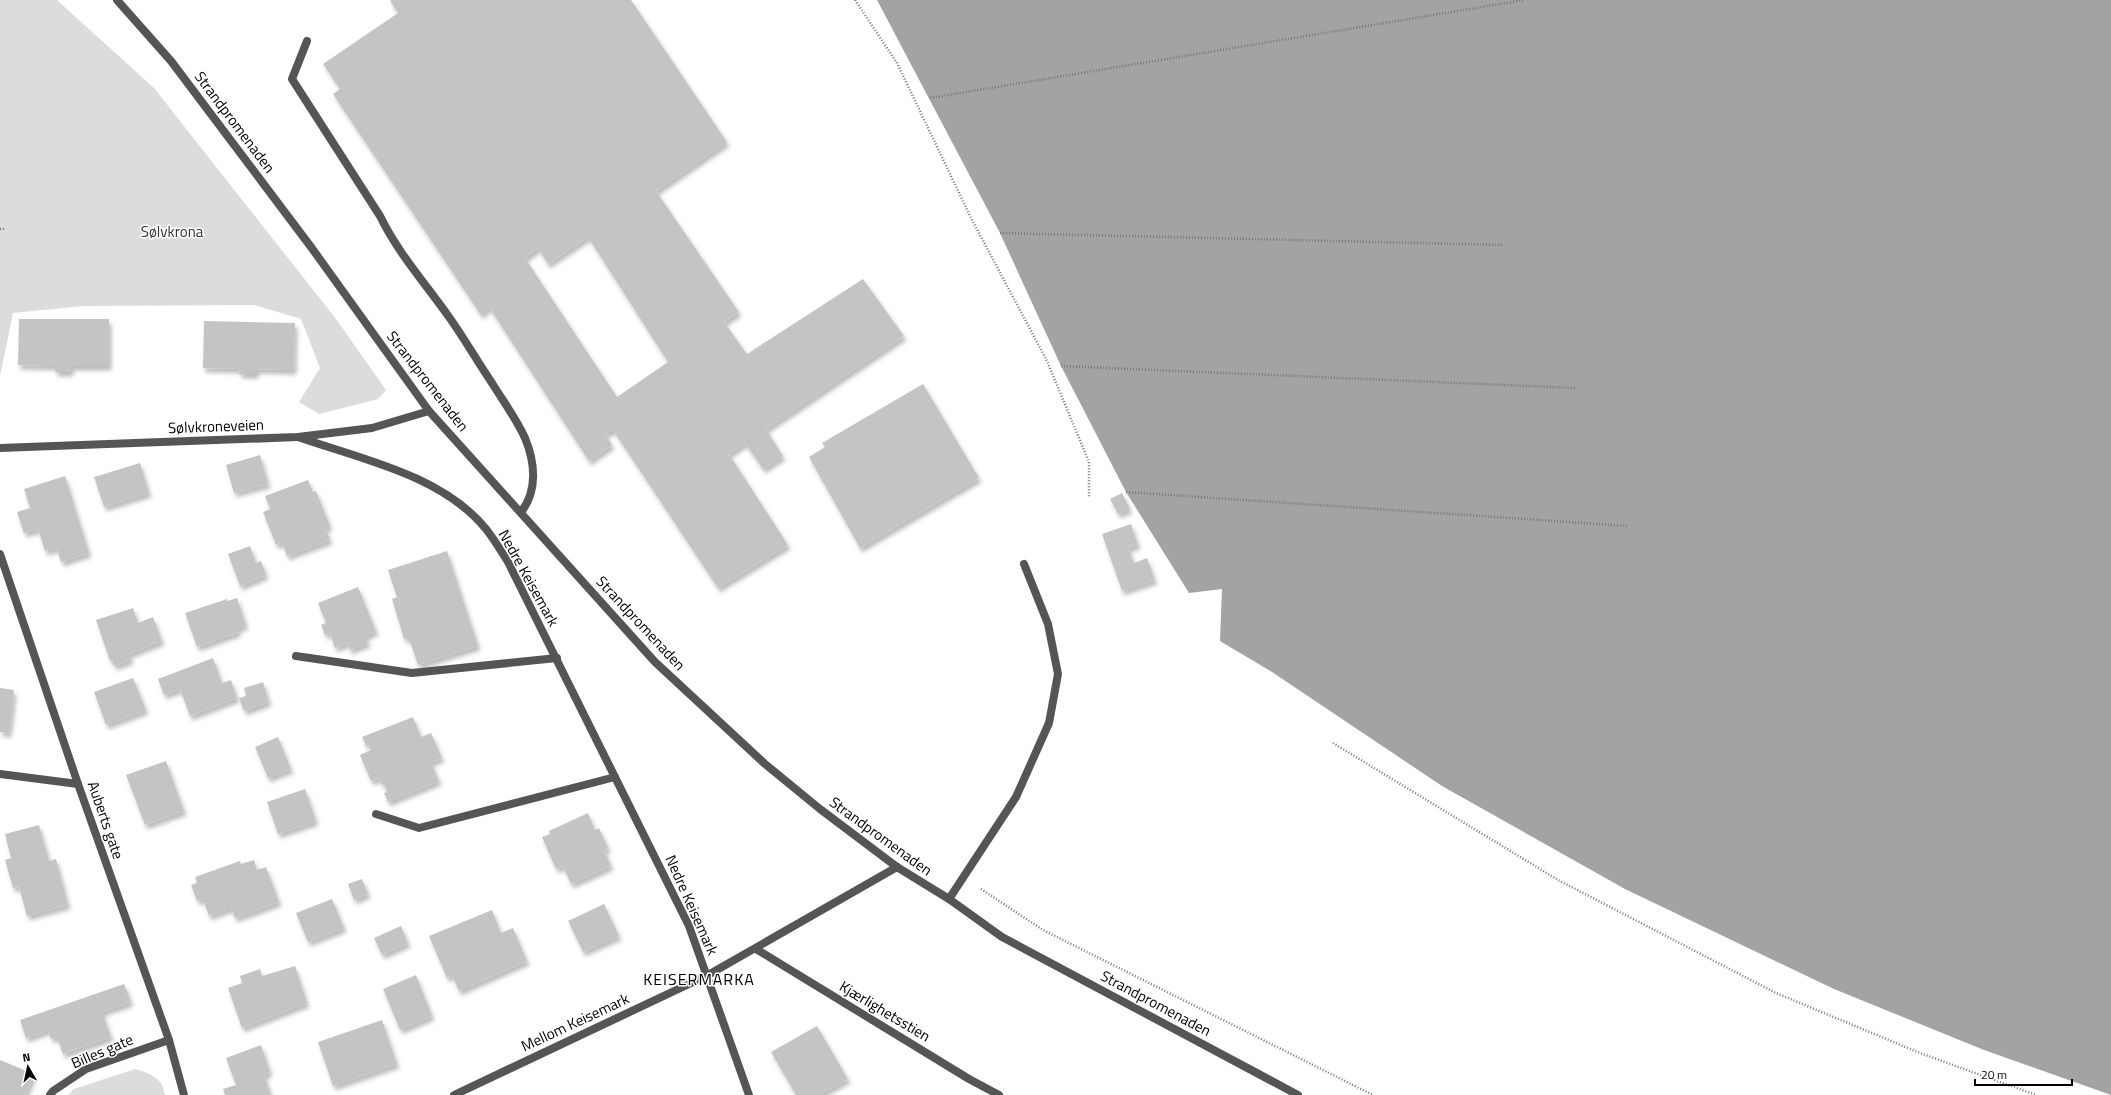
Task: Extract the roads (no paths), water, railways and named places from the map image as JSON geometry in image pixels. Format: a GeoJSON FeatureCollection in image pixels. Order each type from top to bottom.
{"type":"FeatureCollection","features":[{"type":"Feature","properties":{"kind":"street","name":"Strandpromenaden"},"geometry":{"type":"LineString","coordinates":[[117,0],[171,61],[311,247],[429,411],[656,662],[765,764],[820,809],[897,867],[949,899],[1002,937],[1298,1095]]}},
{"type":"Feature","properties":{"kind":"street"},"geometry":{"type":"LineString","coordinates":[[306,41],[292,78],[380,216],[392,240],[448,316],[513,415],[525,438],[533,471],[533,491],[529,502],[521,512]]}},
{"type":"Feature","properties":{"kind":"street","name":"Sølvkroneveien"},"geometry":{"type":"LineString","coordinates":[[0,448],[298,437],[372,428],[429,411]]}},
{"type":"Feature","properties":{"kind":"street","name":"Nedre Keisemark"},"geometry":{"type":"LineString","coordinates":[[298,437],[431,484],[465,508],[486,528],[508,562],[557,658],[689,926],[708,975],[726,1035],[749,1095]]}},
{"type":"Feature","properties":{"kind":"street","name":"Auberts gate"},"geometry":{"type":"LineString","coordinates":[[0,554],[78,784],[169,1040],[184,1095]]}},
{"type":"Feature","properties":{"kind":"street"},"geometry":{"type":"LineString","coordinates":[[949,899],[1016,797],[1049,724],[1058,674],[1048,624],[1024,564]]}},
{"type":"Feature","properties":{"kind":"street"},"geometry":{"type":"LineString","coordinates":[[296,656],[412,673],[557,658]]}},
{"type":"Feature","properties":{"kind":"street"},"geometry":{"type":"LineString","coordinates":[[0,774],[78,784]]}},
{"type":"Feature","properties":{"kind":"street"},"geometry":{"type":"LineString","coordinates":[[376,814],[419,828],[615,777]]}},
{"type":"Feature","properties":{"kind":"street","name":"Mellom Keisemark"},"geometry":{"type":"LineString","coordinates":[[454,1095],[708,975],[756,949],[897,867]]}},
{"type":"Feature","properties":{"kind":"street","name":"Kjærlighetsstien"},"geometry":{"type":"LineString","coordinates":[[756,949],[969,1079],[1000,1095]]}},
{"type":"Feature","properties":{"kind":"street","name":"Billes gate"},"geometry":{"type":"LineString","coordinates":[[50,1095],[53,1090],[86,1069],[169,1040]]}},
{"type":"Feature","properties":{"kind":"district","name":"KEISERMARKA"},"geometry":{"type":"Point","coordinates":[699,979]}},
{"type":"Feature","properties":{"kind":"park label","name":"Sølvkrona"},"geometry":{"type":"Point","coordinates":[172,231]}}]}
